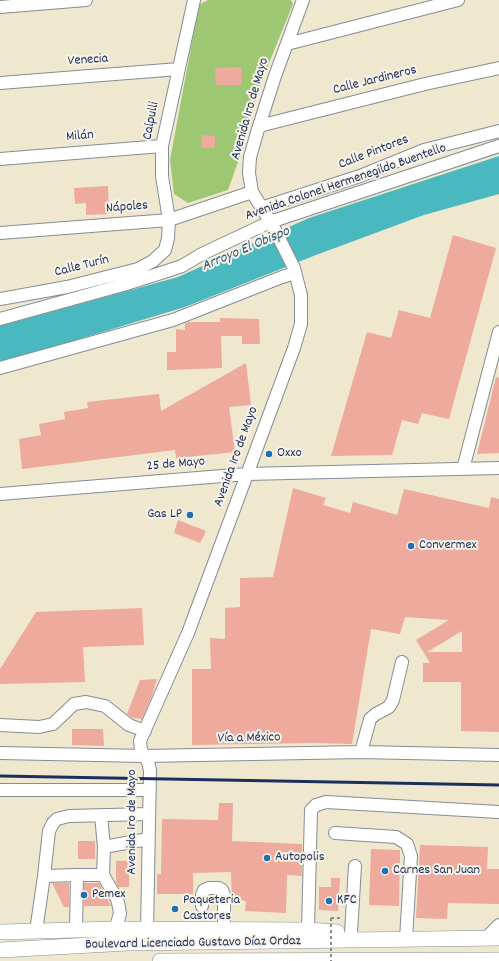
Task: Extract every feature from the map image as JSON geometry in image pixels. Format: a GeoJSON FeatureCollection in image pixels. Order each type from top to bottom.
{"type":"FeatureCollection","features":[{"type":"Feature","properties":{"kind":"main road","name":"Boulevard Licenciado Gustavo Díaz Ordaz"},"geometry":{"type":"LineString","coordinates":[[0,932],[115,929],[308,930],[351,933],[386,940]]}},
{"type":"Feature","properties":{"kind":"main road","name":"Boulevard Licenciado Gustavo Díaz Ordaz"},"geometry":{"type":"LineString","coordinates":[[2,950],[128,943],[492,938]]}},
{"type":"Feature","properties":{"kind":"main road","name":"Boulevard Licenciado Gustavo Díaz Ordaz"},"geometry":{"type":"LineString","coordinates":[[160,961],[496,961]]}},
{"type":"Feature","properties":{"kind":"street"},"geometry":{"type":"LineString","coordinates":[[0,7],[86,0]]}},
{"type":"Feature","properties":{"kind":"street","name":"Calpulli"},"geometry":{"type":"LineString","coordinates":[[165,250],[168,238],[169,220],[162,176],[162,146],[194,0]]}},
{"type":"Feature","properties":{"kind":"street","name":"Avenida 1ro de Mayo"},"geometry":{"type":"LineString","coordinates":[[147,930],[150,770],[148,762],[141,750],[140,741],[188,633],[294,348],[301,324],[301,295],[295,271],[272,224],[252,192],[249,168],[250,157],[275,76],[303,0]]}},
{"type":"Feature","properties":{"kind":"street"},"geometry":{"type":"LineString","coordinates":[[287,44],[458,0]]}},
{"type":"Feature","properties":{"kind":"street","name":"Calle Jardineros"},"geometry":{"type":"LineString","coordinates":[[259,126],[425,84],[499,68]]}},
{"type":"Feature","properties":{"kind":"street","name":"Venecia"},"geometry":{"type":"LineString","coordinates":[[0,83],[179,69]]}},
{"type":"Feature","properties":{"kind":"street","name":"Calle Pintores"},"geometry":{"type":"LineString","coordinates":[[261,208],[360,176],[424,150],[499,131]]}},
{"type":"Feature","properties":{"kind":"street","name":"Milán"},"geometry":{"type":"LineString","coordinates":[[0,159],[162,146]]}},
{"type":"Feature","properties":{"kind":"street","name":"Avenida Colonel Hermenegildo Buentello"},"geometry":{"type":"LineString","coordinates":[[0,319],[123,285],[182,266],[202,254],[272,224],[499,146]]}},
{"type":"Feature","properties":{"kind":"street","name":"Nápoles"},"geometry":{"type":"LineString","coordinates":[[0,233],[169,220],[252,192]]}},
{"type":"Feature","properties":{"kind":"street","name":"Calle Turín"},"geometry":{"type":"LineString","coordinates":[[0,299],[67,288],[138,269],[153,261],[165,250]]}},
{"type":"Feature","properties":{"kind":"street"},"geometry":{"type":"LineString","coordinates":[[0,368],[174,320],[295,271]]}},
{"type":"Feature","properties":{"kind":"street"},"geometry":{"type":"LineString","coordinates":[[463,469],[499,332]]}},
{"type":"Feature","properties":{"kind":"street","name":"25 de Mayo"},"geometry":{"type":"LineString","coordinates":[[0,494],[247,474],[499,468]]}},
{"type":"Feature","properties":{"kind":"street"},"geometry":{"type":"LineString","coordinates":[[361,752],[370,719],[388,707],[393,700],[402,662]]}},
{"type":"Feature","properties":{"kind":"street"},"geometry":{"type":"LineString","coordinates":[[0,725],[38,727],[53,724],[74,704],[86,702],[105,706],[129,725],[145,731]]}},
{"type":"Feature","properties":{"kind":"street","name":"Vía a México"},"geometry":{"type":"LineString","coordinates":[[0,753],[144,756],[361,752],[499,755]]}},
{"type":"Feature","properties":{"kind":"street"},"geometry":{"type":"LineString","coordinates":[[0,790],[150,790]]}},
{"type":"Feature","properties":{"kind":"street"},"geometry":{"type":"LineString","coordinates":[[308,930],[311,810],[316,805],[326,802],[499,812]]}},
{"type":"Feature","properties":{"kind":"street"},"geometry":{"type":"LineString","coordinates":[[36,932],[44,876],[48,831],[53,823],[69,816],[149,814]]}},
{"type":"Feature","properties":{"kind":"street"},"geometry":{"type":"LineString","coordinates":[[101,815],[104,847],[103,875],[117,899],[120,914],[115,929]]}},
{"type":"Feature","properties":{"kind":"street"},"geometry":{"type":"LineString","coordinates":[[335,833],[396,837],[403,840],[407,844],[411,856],[406,939]]}},
{"type":"Feature","properties":{"kind":"street"},"geometry":{"type":"LineString","coordinates":[[104,847],[148,839]]}},
{"type":"Feature","properties":{"kind":"street"},"geometry":{"type":"LineString","coordinates":[[351,933],[355,866]]}},
{"type":"Feature","properties":{"kind":"street"},"geometry":{"type":"LineString","coordinates":[[76,930],[77,875]]}},
{"type":"Feature","properties":{"kind":"street"},"geometry":{"type":"LineString","coordinates":[[44,876],[103,875]]}},
{"type":"Feature","properties":{"kind":"street"},"geometry":{"type":"LineString","coordinates":[[202,906],[202,895],[204,890],[216,888],[222,890],[224,895],[224,930]]}},
{"type":"Feature","properties":{"kind":"street"},"geometry":{"type":"LineString","coordinates":[[492,938],[499,925]]}},
{"type":"Feature","properties":{"kind":"path"},"geometry":{"type":"LineString","coordinates":[[331,961],[331,918],[346,918]]}},
{"type":"Feature","properties":{"kind":"green space"},"geometry":{"type":"Polygon","coordinates":[[[208,0],[291,0],[293,4],[263,78],[249,121],[243,148],[228,190],[188,203],[174,194],[170,160],[199,5],[208,0]]]}},
{"type":"Feature","properties":{"kind":"water","name":"Arroyo El Obispo"},"geometry":{"type":"Polygon","coordinates":[[[499,156],[499,194],[424,215],[316,255],[185,307],[0,363],[0,326],[178,277],[309,218],[499,156]]]}},
{"type":"Feature","properties":{"kind":"building"},"geometry":{"type":"Polygon","coordinates":[[[241,67],[242,85],[216,85],[215,68],[241,67]]]}},
{"type":"Feature","properties":{"kind":"building"},"geometry":{"type":"Polygon","coordinates":[[[202,135],[215,136],[215,148],[201,148],[202,135]]]}},
{"type":"Feature","properties":{"kind":"building"},"geometry":{"type":"Polygon","coordinates":[[[108,186],[109,214],[86,215],[86,203],[75,204],[74,188],[108,186]]]}},
{"type":"Feature","properties":{"kind":"building"},"geometry":{"type":"Polygon","coordinates":[[[453,235],[496,248],[449,419],[422,413],[418,424],[402,420],[392,455],[331,456],[367,332],[391,338],[399,310],[430,318],[453,235]]]}},
{"type":"Feature","properties":{"kind":"building"},"geometry":{"type":"Polygon","coordinates":[[[220,318],[259,319],[260,344],[242,344],[242,336],[221,336],[222,368],[167,370],[167,352],[176,352],[176,329],[185,330],[185,323],[189,322],[220,322],[220,318]]]}},
{"type":"Feature","properties":{"kind":"building"},"geometry":{"type":"Polygon","coordinates":[[[246,363],[251,405],[229,407],[235,452],[176,458],[175,450],[22,469],[19,439],[41,435],[39,424],[65,419],[64,412],[88,408],[87,402],[159,394],[161,411],[246,363]]]}},
{"type":"Feature","properties":{"kind":"building"},"geometry":{"type":"Polygon","coordinates":[[[496,377],[499,378],[499,453],[477,454],[496,377]]]}},
{"type":"Feature","properties":{"kind":"building"},"geometry":{"type":"Polygon","coordinates":[[[293,488],[326,498],[323,505],[350,513],[353,502],[397,515],[404,489],[489,508],[491,497],[499,499],[499,732],[461,731],[461,682],[423,682],[423,663],[430,663],[416,640],[449,620],[405,617],[400,634],[371,629],[352,744],[313,743],[192,745],[192,669],[211,669],[210,638],[225,639],[225,608],[240,607],[240,578],[273,577],[293,488]],[[462,631],[427,652],[462,652],[462,631]]]}},
{"type":"Feature","properties":{"kind":"building"},"geometry":{"type":"Polygon","coordinates":[[[178,520],[206,531],[200,543],[174,533],[178,520]]]}},
{"type":"Feature","properties":{"kind":"building"},"geometry":{"type":"Polygon","coordinates":[[[142,608],[144,645],[83,647],[85,682],[0,684],[0,669],[36,612],[142,608]]]}},
{"type":"Feature","properties":{"kind":"building"},"geometry":{"type":"Polygon","coordinates":[[[157,679],[152,696],[142,719],[133,718],[127,714],[140,680],[157,679]]]}},
{"type":"Feature","properties":{"kind":"building"},"geometry":{"type":"Polygon","coordinates":[[[72,729],[103,729],[104,746],[72,745],[72,729]]]}},
{"type":"Feature","properties":{"kind":"building"},"geometry":{"type":"Polygon","coordinates":[[[219,803],[233,803],[232,841],[302,844],[302,876],[287,875],[286,913],[245,911],[246,901],[232,899],[231,872],[193,873],[193,894],[157,894],[157,874],[161,874],[162,819],[218,820],[219,803]]]}},
{"type":"Feature","properties":{"kind":"building"},"geometry":{"type":"Polygon","coordinates":[[[78,841],[95,841],[95,859],[78,859],[78,841]]]}},
{"type":"Feature","properties":{"kind":"building"},"geometry":{"type":"Polygon","coordinates":[[[420,845],[488,847],[487,869],[499,869],[499,904],[448,903],[447,919],[416,918],[420,845]]]}},
{"type":"Feature","properties":{"kind":"building","name":"Carnes San Juan"},"geometry":{"type":"Polygon","coordinates":[[[371,849],[400,850],[399,906],[369,905],[371,849]]]}},
{"type":"Feature","properties":{"kind":"building","name":"Pemex"},"geometry":{"type":"Polygon","coordinates":[[[116,861],[129,861],[129,887],[118,887],[116,882],[116,861]]]}},
{"type":"Feature","properties":{"kind":"building","name":"KFC"},"geometry":{"type":"Polygon","coordinates":[[[331,878],[340,878],[338,911],[319,910],[319,887],[331,887],[331,878]]]}},
{"type":"Feature","properties":{"kind":"building"},"geometry":{"type":"Polygon","coordinates":[[[52,883],[69,883],[69,907],[64,907],[52,883]]]}},
{"type":"Feature","properties":{"kind":"building"},"geometry":{"type":"Polygon","coordinates":[[[84,883],[99,883],[111,906],[84,906],[84,883]]]}},
{"type":"Feature","properties":{"kind":"railway"},"geometry":{"type":"LineString","coordinates":[[0,776],[499,785]]}},
{"type":"Feature","properties":{"kind":"place","name":"Oxxo"},"geometry":{"type":"Point","coordinates":[269,454]}},
{"type":"Feature","properties":{"kind":"place","name":"Gas LP"},"geometry":{"type":"Point","coordinates":[190,515]}},
{"type":"Feature","properties":{"kind":"place","name":"Convermex"},"geometry":{"type":"Point","coordinates":[411,546]}},
{"type":"Feature","properties":{"kind":"place","name":"Autopolis"},"geometry":{"type":"Point","coordinates":[267,858]}},
{"type":"Feature","properties":{"kind":"place","name":"Carnes San Juan"},"geometry":{"type":"Point","coordinates":[385,871]}},
{"type":"Feature","properties":{"kind":"place","name":"Pemex"},"geometry":{"type":"Point","coordinates":[84,895]}},
{"type":"Feature","properties":{"kind":"place","name":"KFC"},"geometry":{"type":"Point","coordinates":[329,901]}},
{"type":"Feature","properties":{"kind":"place","name":"Paqueteria Castores"},"geometry":{"type":"Point","coordinates":[175,909]}}]}
